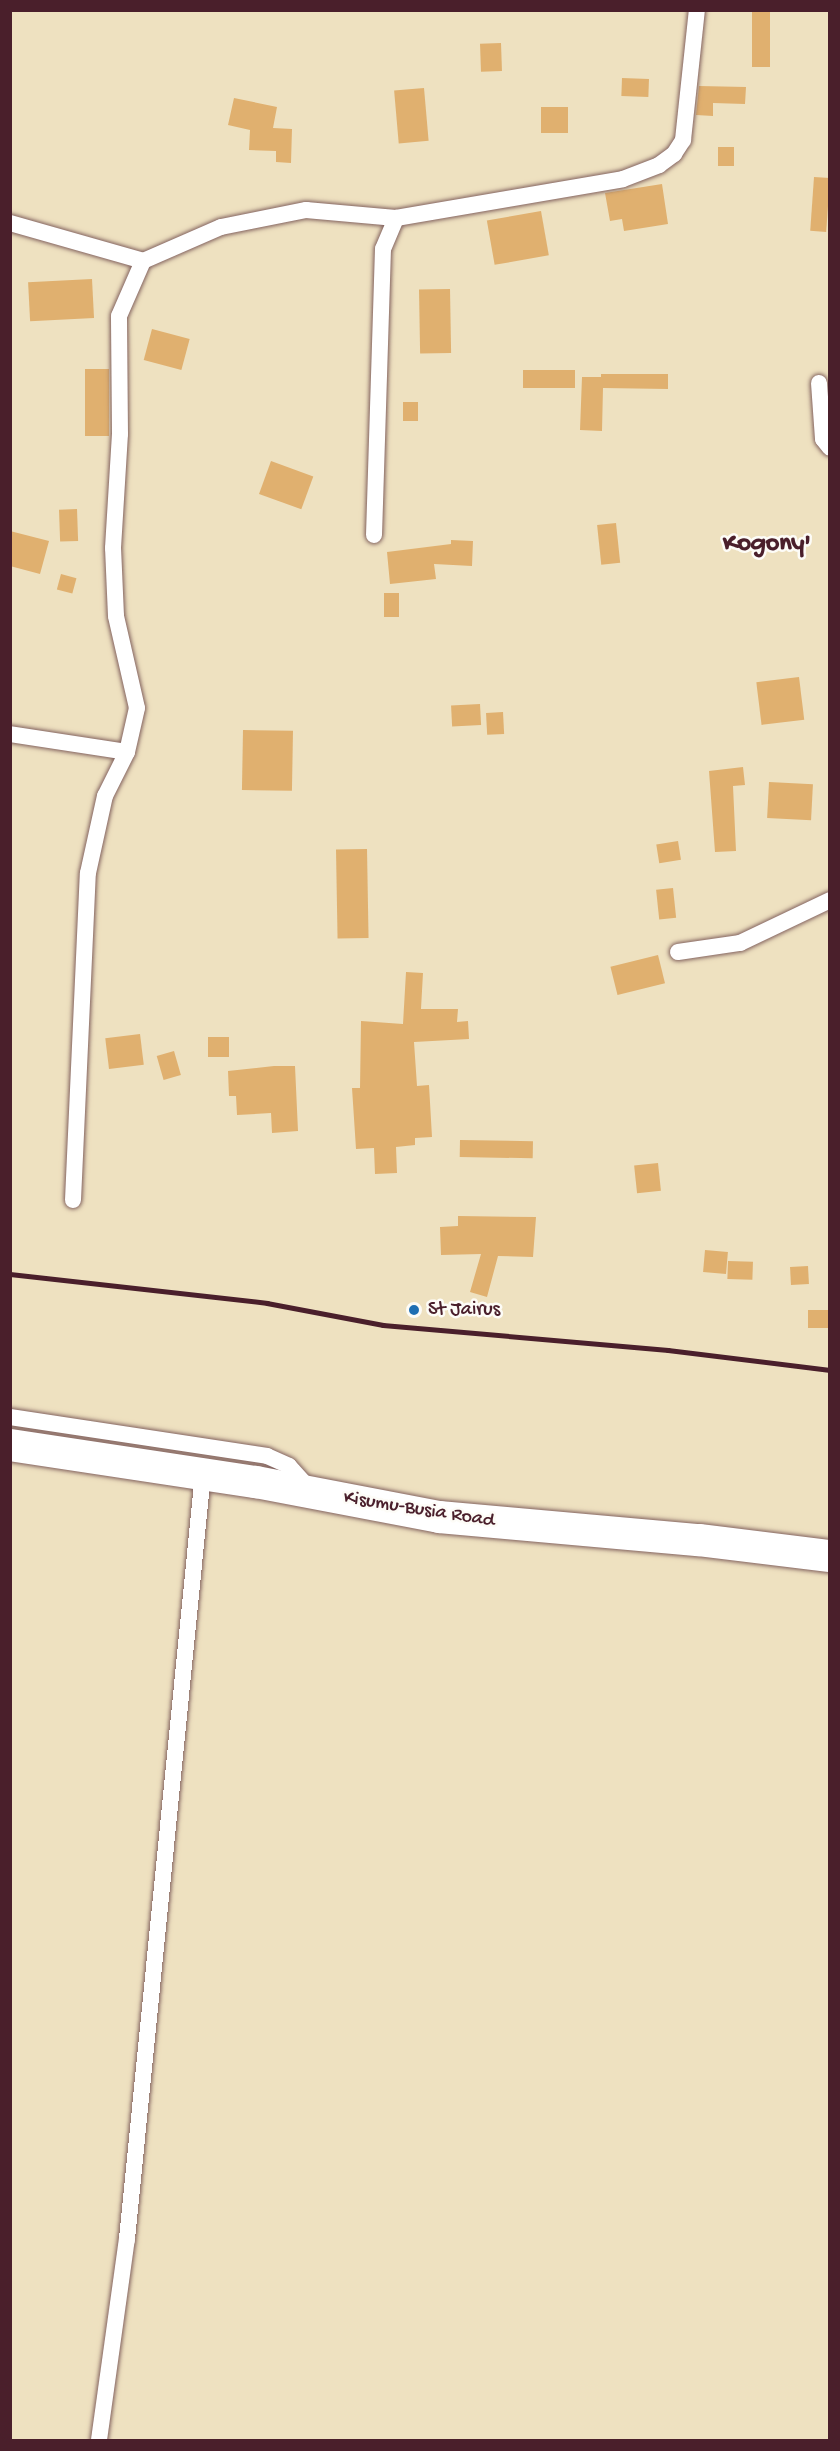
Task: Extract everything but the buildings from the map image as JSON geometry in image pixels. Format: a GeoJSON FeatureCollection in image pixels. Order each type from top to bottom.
{"type":"FeatureCollection","features":[{"type":"Feature","properties":{"kind":"highway","name":"Kisumu-Busia Road"},"geometry":{"type":"LineString","coordinates":[[10,1445],[313,1492],[439,1517],[699,1540],[830,1556]]}},
{"type":"Feature","properties":{"kind":"street"},"geometry":{"type":"LineString","coordinates":[[10,223],[143,261],[221,227],[306,210],[396,218],[623,179],[658,165],[674,154],[683,140],[697,10]]}},
{"type":"Feature","properties":{"kind":"street"},"geometry":{"type":"LineString","coordinates":[[374,535],[383,249],[396,218]]}},
{"type":"Feature","properties":{"kind":"street"},"geometry":{"type":"LineString","coordinates":[[73,1200],[88,873],[105,796],[127,752],[137,708],[116,616],[113,548],[120,434],[119,316],[143,261]]}},
{"type":"Feature","properties":{"kind":"street"},"geometry":{"type":"LineString","coordinates":[[819,383],[823,439],[830,448]]}},
{"type":"Feature","properties":{"kind":"street"},"geometry":{"type":"LineString","coordinates":[[10,734],[127,752]]}},
{"type":"Feature","properties":{"kind":"street"},"geometry":{"type":"LineString","coordinates":[[678,952],[740,943],[830,900]]}},
{"type":"Feature","properties":{"kind":"street"},"geometry":{"type":"LineString","coordinates":[[10,1417],[267,1456],[290,1466],[313,1492]]}},
{"type":"Feature","properties":{"kind":"street"},"geometry":{"type":"LineString","coordinates":[[99,2440],[127,2239],[203,1474]]}},
{"type":"Feature","properties":{"kind":"railway"},"geometry":{"type":"LineString","coordinates":[[10,1274],[267,1303],[383,1325],[668,1350],[830,1370]]}},
{"type":"Feature","properties":{"kind":"place","name":"St Jairus"},"geometry":{"type":"Point","coordinates":[414,1310]}},
{"type":"Feature","properties":{"kind":"district","name":"Kogony'"},"geometry":{"type":"Point","coordinates":[767,545]}}]}
